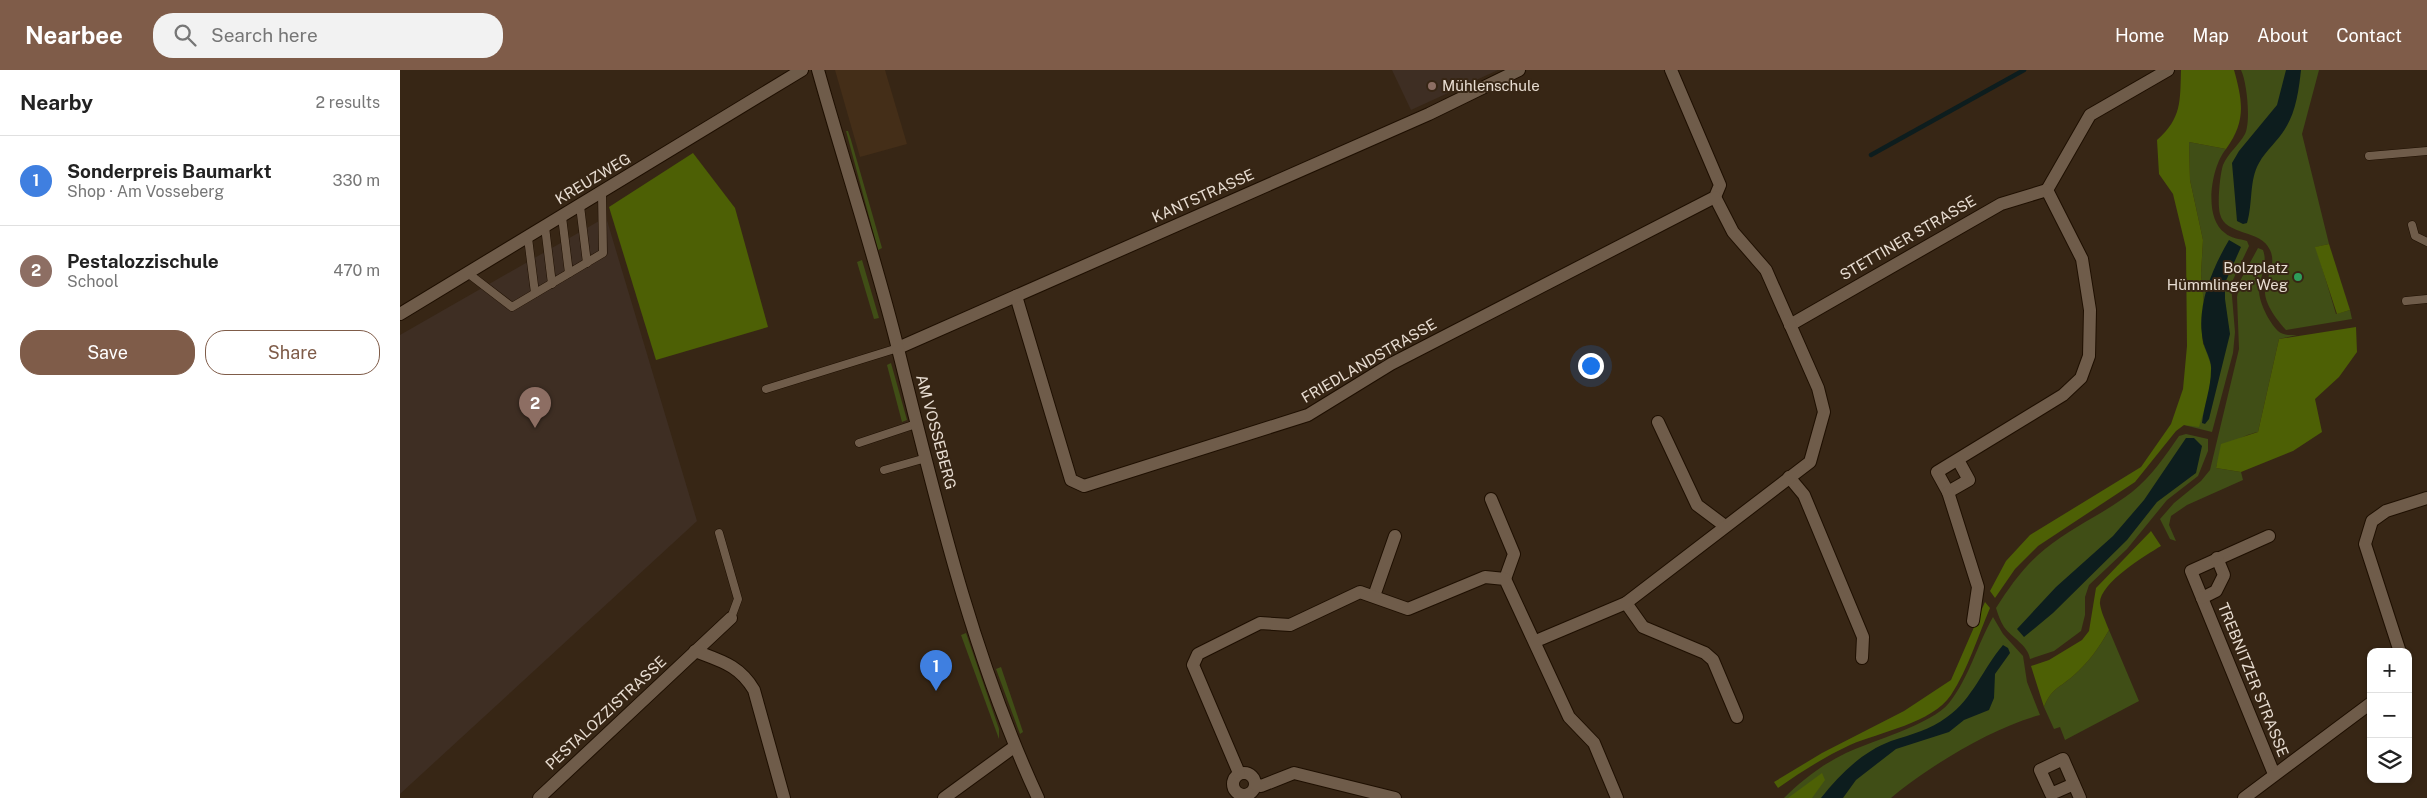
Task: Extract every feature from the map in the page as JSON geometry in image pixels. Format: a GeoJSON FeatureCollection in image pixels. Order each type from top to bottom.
{"type":"FeatureCollection","features":[{"type":"Feature","properties":{"kind":"street","name":"KREUZWEG"},"geometry":{"type":"LineString","coordinates":[[400,314],[545,228],[802,70]]}},
{"type":"Feature","properties":{"kind":"street","name":"AM VOSSEBERG"},"geometry":{"type":"LineString","coordinates":[[818,70],[898,348],[916,424],[978,640],[1014,746],[1038,798]]}},
{"type":"Feature","properties":{"kind":"street","name":"KANTSTRASSE"},"geometry":{"type":"LineString","coordinates":[[898,348],[1429,114],[1519,70]]}},
{"type":"Feature","properties":{"kind":"street"},"geometry":{"type":"LineString","coordinates":[[1536,641],[1626,603],[1810,462],[1824,412],[1818,388],[1766,270],[1734,232],[1715,197],[1720,185],[1671,70]]}},
{"type":"Feature","properties":{"kind":"street"},"geometry":{"type":"LineString","coordinates":[[1973,621],[1978,587],[1948,492],[1937,472],[2063,396],[2082,378],[2089,356],[2090,310],[2082,259],[2047,190],[2090,115],[2168,70]]}},
{"type":"Feature","properties":{"kind":"street","name":"STETTINER STRASSE"},"geometry":{"type":"LineString","coordinates":[[1790,325],[2001,204],[2047,190]]}},
{"type":"Feature","properties":{"kind":"street","name":"FRIEDLANDSTRASSE"},"geometry":{"type":"LineString","coordinates":[[1016,296],[1071,480],[1084,486],[1308,415],[1392,364],[1715,197]]}},
{"type":"Feature","properties":{"kind":"street"},"geometry":{"type":"LineString","coordinates":[[1658,422],[1697,505],[1725,526]]}},
{"type":"Feature","properties":{"kind":"street"},"geometry":{"type":"LineString","coordinates":[[1948,492],[1968,480],[1958,460]]}},
{"type":"Feature","properties":{"kind":"street"},"geometry":{"type":"LineString","coordinates":[[1789,477],[1804,495],[1863,637],[1862,658]]}},
{"type":"Feature","properties":{"kind":"street"},"geometry":{"type":"LineString","coordinates":[[2399,648],[2365,544],[2372,521],[2386,511],[2427,498]]}},
{"type":"Feature","properties":{"kind":"street"},"geometry":{"type":"LineString","coordinates":[[1491,499],[1514,554],[1505,579],[1536,641],[1570,717],[1594,743],[1617,798]]}},
{"type":"Feature","properties":{"kind":"street"},"geometry":{"type":"LineString","coordinates":[[1374,596],[1395,536]]}},
{"type":"Feature","properties":{"kind":"street","name":"TREBNITZER STRASSE"},"geometry":{"type":"LineString","coordinates":[[2269,536],[2191,571],[2274,774]]}},
{"type":"Feature","properties":{"kind":"street","name":"TREBNITZER STRASSE"},"geometry":{"type":"LineString","coordinates":[[2202,598],[2216,591],[2224,575],[2217,558]]}},
{"type":"Feature","properties":{"kind":"street"},"geometry":{"type":"LineString","coordinates":[[1239,773],[1193,665],[1198,654],[1260,623],[1290,625],[1360,592],[1408,609],[1485,577],[1505,579]]}},
{"type":"Feature","properties":{"kind":"street"},"geometry":{"type":"LineString","coordinates":[[1626,603],[1643,627],[1705,652],[1712,660],[1738,717]]}},
{"type":"Feature","properties":{"kind":"street","name":"PESTALOZZISTRASSE"},"geometry":{"type":"LineString","coordinates":[[540,798],[731,618]]}},
{"type":"Feature","properties":{"kind":"street"},"geometry":{"type":"LineString","coordinates":[[695,651],[728,663],[746,676],[754,690],[784,798]]}},
{"type":"Feature","properties":{"kind":"street"},"geometry":{"type":"LineString","coordinates":[[2244,798],[2367,706]]}},
{"type":"Feature","properties":{"kind":"street"},"geometry":{"type":"LineString","coordinates":[[944,798],[1014,746]]}},
{"type":"Feature","properties":{"kind":"street"},"geometry":{"type":"LineString","coordinates":[[1239,773],[1250,774],[1255,784],[1253,790],[1248,794],[1235,795],[1232,782],[1239,773]]}},
{"type":"Feature","properties":{"kind":"street"},"geometry":{"type":"LineString","coordinates":[[1255,784],[1261,786],[1294,773],[1395,798]]}},
{"type":"Feature","properties":{"kind":"street"},"geometry":{"type":"LineString","coordinates":[[2074,784],[2080,798]]}},
{"type":"Feature","properties":{"kind":"lane"},"geometry":{"type":"LineString","coordinates":[[2368,156],[2427,151]]}},
{"type":"Feature","properties":{"kind":"lane"},"geometry":{"type":"LineString","coordinates":[[469,274],[512,307],[603,254],[602,193]]}},
{"type":"Feature","properties":{"kind":"lane"},"geometry":{"type":"LineString","coordinates":[[580,206],[587,263]]}},
{"type":"Feature","properties":{"kind":"lane"},"geometry":{"type":"LineString","coordinates":[[562,217],[569,273]]}},
{"type":"Feature","properties":{"kind":"lane"},"geometry":{"type":"LineString","coordinates":[[2412,225],[2415,236],[2427,242]]}},
{"type":"Feature","properties":{"kind":"lane"},"geometry":{"type":"LineString","coordinates":[[545,228],[552,284]]}},
{"type":"Feature","properties":{"kind":"lane"},"geometry":{"type":"LineString","coordinates":[[528,238],[535,294]]}},
{"type":"Feature","properties":{"kind":"lane"},"geometry":{"type":"LineString","coordinates":[[2406,301],[2427,298]]}},
{"type":"Feature","properties":{"kind":"lane"},"geometry":{"type":"LineString","coordinates":[[766,389],[898,348]]}},
{"type":"Feature","properties":{"kind":"lane"},"geometry":{"type":"LineString","coordinates":[[859,443],[916,424]]}},
{"type":"Feature","properties":{"kind":"lane"},"geometry":{"type":"LineString","coordinates":[[884,470],[926,458]]}},
{"type":"Feature","properties":{"kind":"lane"},"geometry":{"type":"LineString","coordinates":[[719,533],[738,600],[731,618]]}},
{"type":"Feature","properties":{"kind":"shaded area"},"geometry":{"type":"Polygon","coordinates":[[[835,70],[885,70],[907,144],[860,157],[835,70]]]}},
{"type":"Feature","properties":{"kind":"shaded area","name":"Mühlenschule"},"geometry":{"type":"Polygon","coordinates":[[[1392,70],[1498,70],[1411,110],[1392,70]]]}},
{"type":"Feature","properties":{"kind":"shaded area"},"geometry":{"type":"Polygon","coordinates":[[[2286,70],[2301,70],[2294,108],[2285,129],[2262,158],[2256,170],[2252,184],[2249,216],[2247,223],[2243,224],[2237,221],[2232,163],[2239,151],[2277,105],[2286,70]]]}},
{"type":"Feature","properties":{"kind":"shaded area"},"geometry":{"type":"Polygon","coordinates":[[[606,217],[697,521],[400,794],[400,335],[606,217]]]}},
{"type":"Feature","properties":{"kind":"shaded area"},"geometry":{"type":"Polygon","coordinates":[[[2229,240],[2241,247],[2225,283],[2225,299],[2230,334],[2209,419],[2205,424],[2202,423],[2210,383],[2211,366],[2203,341],[2202,315],[2211,275],[2229,240]]]}},
{"type":"Feature","properties":{"kind":"shaded area"},"geometry":{"type":"Polygon","coordinates":[[[2186,438],[2194,438],[2202,446],[2196,473],[2157,502],[2127,540],[2053,613],[2024,637],[2017,629],[2056,587],[2113,536],[2144,500],[2186,438]]]}},
{"type":"Feature","properties":{"kind":"shaded area"},"geometry":{"type":"Polygon","coordinates":[[[2003,645],[2008,648],[2010,653],[1995,674],[1994,698],[1989,710],[1964,720],[1949,732],[1896,749],[1856,780],[1843,798],[1821,798],[1844,772],[1870,751],[1934,725],[1956,710],[1971,692],[2003,645]]]}},
{"type":"Feature","properties":{"kind":"green space"},"geometry":{"type":"Polygon","coordinates":[[[2181,70],[2234,70],[2241,102],[2240,121],[2226,149],[2189,142],[2190,180],[2203,240],[2201,274],[2204,305],[2201,321],[2203,343],[2212,368],[2210,391],[2199,427],[2184,425],[2176,431],[2135,482],[2038,546],[2015,569],[1995,598],[1990,591],[2006,561],[2030,535],[2141,467],[2171,424],[2183,389],[2187,346],[2186,248],[2173,194],[2159,174],[2157,140],[2171,124],[2178,108],[2181,70]]]}},
{"type":"Feature","properties":{"kind":"green space"},"geometry":{"type":"Polygon","coordinates":[[[2241,70],[2286,70],[2286,74],[2291,70],[2319,70],[2302,134],[2329,244],[2316,247],[2336,314],[2350,310],[2352,319],[2286,330],[2272,312],[2265,295],[2272,261],[2270,250],[2259,239],[2236,230],[2223,221],[2220,214],[2219,189],[2223,165],[2243,138],[2248,121],[2245,83],[2241,70]]]}},
{"type":"Feature","properties":{"kind":"green space"},"geometry":{"type":"Polygon","coordinates":[[[846,131],[848,131],[851,140],[882,248],[878,250],[846,131]]]}},
{"type":"Feature","properties":{"kind":"green space"},"geometry":{"type":"Polygon","coordinates":[[[2189,142],[2226,149],[2216,168],[2213,180],[2212,205],[2214,216],[2218,226],[2227,235],[2247,241],[2249,246],[2231,284],[2235,332],[2233,353],[2212,432],[2184,425],[2210,391],[2201,321],[2204,305],[2201,274],[2203,240],[2190,180],[2189,142]]]}},
{"type":"Feature","properties":{"kind":"green space"},"geometry":{"type":"Polygon","coordinates":[[[693,153],[735,208],[768,327],[656,360],[609,207],[693,153]]]}},
{"type":"Feature","properties":{"kind":"green space"},"geometry":{"type":"Polygon","coordinates":[[[2329,244],[2350,310],[2337,314],[2315,247],[2329,244]]]}},
{"type":"Feature","properties":{"kind":"green space"},"geometry":{"type":"Polygon","coordinates":[[[2258,248],[2263,250],[2264,255],[2259,293],[2265,311],[2280,333],[2297,335],[2279,339],[2258,432],[2232,444],[2218,461],[2216,468],[2241,472],[2243,480],[2187,505],[2171,516],[2169,525],[2176,541],[2170,539],[2160,519],[2174,503],[2201,481],[2210,470],[2239,349],[2237,297],[2240,281],[2258,248]]]}},
{"type":"Feature","properties":{"kind":"green space"},"geometry":{"type":"Polygon","coordinates":[[[862,260],[879,318],[874,319],[857,262],[862,260]]]}},
{"type":"Feature","properties":{"kind":"green space"},"geometry":{"type":"Polygon","coordinates":[[[2356,327],[2357,352],[2339,377],[2315,399],[2322,432],[2293,451],[2241,472],[2216,468],[2221,444],[2258,432],[2279,339],[2356,327]]]}},
{"type":"Feature","properties":{"kind":"green space"},"geometry":{"type":"Polygon","coordinates":[[[891,363],[907,420],[902,422],[887,365],[891,363]]]}},
{"type":"Feature","properties":{"kind":"green space"},"geometry":{"type":"Polygon","coordinates":[[[2186,434],[2208,439],[2208,451],[2198,476],[2167,500],[2127,549],[2089,585],[2085,597],[2085,615],[2081,631],[2054,651],[2030,659],[2023,646],[2004,627],[1998,615],[1996,608],[2007,592],[2024,569],[2045,549],[2122,500],[2139,486],[2158,466],[2179,436],[2186,434]]]}},
{"type":"Feature","properties":{"kind":"green space"},"geometry":{"type":"Polygon","coordinates":[[[2151,531],[2161,546],[2114,579],[2101,596],[2102,614],[2109,630],[2088,660],[2073,676],[2053,692],[2044,707],[2031,666],[2049,660],[2082,640],[2089,631],[2096,588],[2151,531]]]}},
{"type":"Feature","properties":{"kind":"green space"},"geometry":{"type":"Polygon","coordinates":[[[1985,602],[1990,608],[1963,674],[1951,695],[1942,705],[1919,720],[1862,740],[1840,750],[1778,788],[1774,782],[1822,753],[1904,711],[1951,680],[1985,602]]]}},
{"type":"Feature","properties":{"kind":"green space"},"geometry":{"type":"Polygon","coordinates":[[[1993,617],[2003,634],[2023,656],[2027,682],[2040,715],[2002,729],[1962,749],[1924,773],[1891,798],[1784,798],[1813,773],[1837,757],[1916,725],[1941,711],[1949,703],[1962,683],[1993,617]]]}},
{"type":"Feature","properties":{"kind":"green space"},"geometry":{"type":"Polygon","coordinates":[[[2109,630],[2139,701],[2065,740],[2060,727],[2054,729],[2044,707],[2053,692],[2073,676],[2088,660],[2109,630]]]}},
{"type":"Feature","properties":{"kind":"green space"},"geometry":{"type":"Polygon","coordinates":[[[966,633],[999,729],[999,739],[961,635],[966,633]]]}},
{"type":"Feature","properties":{"kind":"green space"},"geometry":{"type":"Polygon","coordinates":[[[1001,667],[1023,732],[1020,734],[996,669],[1001,667]]]}},
{"type":"Feature","properties":{"kind":"green space"},"geometry":{"type":"Polygon","coordinates":[[[1822,773],[1825,780],[1812,798],[1788,798],[1822,773]]]}},
{"type":"Feature","properties":{"kind":"waterway"},"geometry":{"type":"LineString","coordinates":[[1871,155],[2024,70]]}},
{"type":"Feature","properties":{"kind":"place","name":"Mühlenschule"},"geometry":{"type":"Point","coordinates":[1432,86]}},
{"type":"Feature","properties":{"kind":"place","name":"Bolzplatz Hümmlinger Weg"},"geometry":{"type":"Point","coordinates":[2298,277]}},
{"type":"Feature","properties":{"kind":"place","name":"Pestalozzischule"},"geometry":{"type":"Point","coordinates":[535,428]}},
{"type":"Feature","properties":{"kind":"place","name":"Sonderpreis Baumarkt"},"geometry":{"type":"Point","coordinates":[936,691]}}]}
